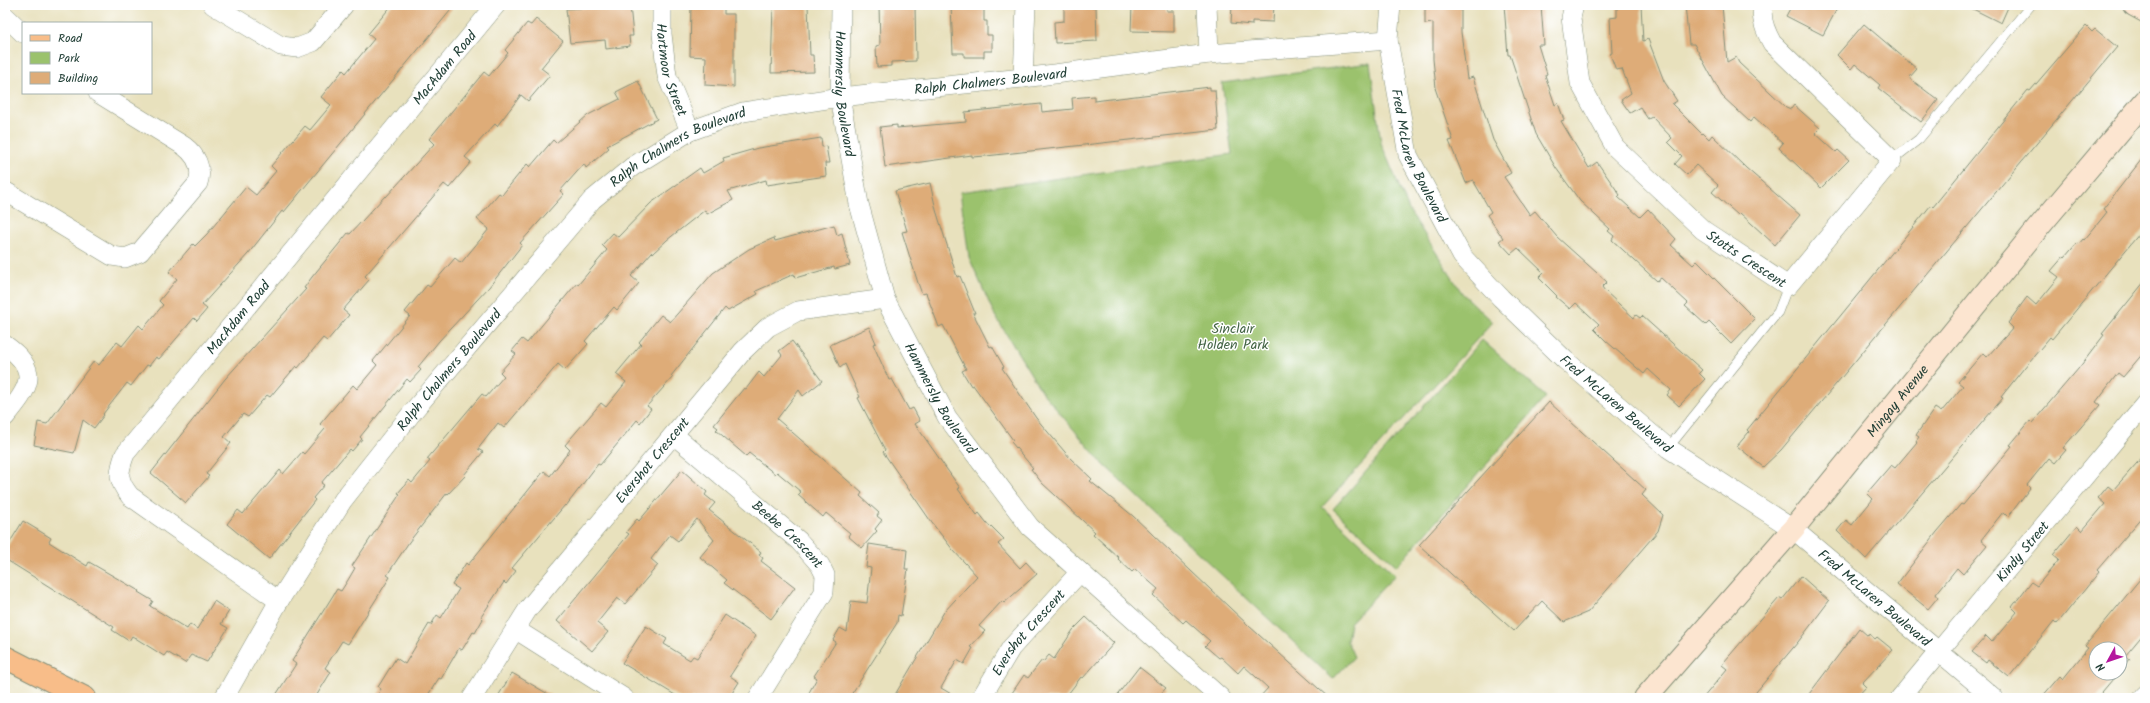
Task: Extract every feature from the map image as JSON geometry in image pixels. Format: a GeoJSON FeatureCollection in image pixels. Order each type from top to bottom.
{"type":"FeatureCollection","features":[{"type":"Feature","properties":{"kind":"main road"},"geometry":{"type":"LineString","coordinates":[[5,657],[85,698]]}},
{"type":"Feature","properties":{"kind":"street"},"geometry":{"type":"LineString","coordinates":[[213,5],[281,46],[297,48],[313,42],[344,5]]}},
{"type":"Feature","properties":{"kind":"street","name":"MacAdam Road"},"geometry":{"type":"LineString","coordinates":[[279,601],[130,496],[121,485],[119,470],[121,464],[130,448],[496,5]]}},
{"type":"Feature","properties":{"kind":"street","name":"Hartmoor Street"},"geometry":{"type":"LineString","coordinates":[[662,5],[662,34],[667,76],[690,131]]}},
{"type":"Feature","properties":{"kind":"street","name":"Hammersly Boulevard"},"geometry":{"type":"LineString","coordinates":[[842,5],[840,96],[858,204],[885,300],[947,417],[1030,527],[1214,696]]}},
{"type":"Feature","properties":{"kind":"street"},"geometry":{"type":"LineString","coordinates":[[1023,78],[1026,5]]}},
{"type":"Feature","properties":{"kind":"street"},"geometry":{"type":"LineString","coordinates":[[1207,5],[1209,54]]}},
{"type":"Feature","properties":{"kind":"street","name":"Fred McLaren Boulevard"},"geometry":{"type":"LineString","coordinates":[[1391,5],[1388,40],[1408,155],[1462,256],[1501,298],[1565,360],[1668,448],[1793,529],[1994,698]]}},
{"type":"Feature","properties":{"kind":"street","name":"Stotts Crescent"},"geometry":{"type":"LineString","coordinates":[[1574,5],[1571,18],[1580,83],[1615,147],[1704,230],[1788,286],[1892,160]]}},
{"type":"Feature","properties":{"kind":"street"},"geometry":{"type":"LineString","coordinates":[[1764,5],[1762,9],[1764,30],[1772,43],[1892,160]]}},
{"type":"Feature","properties":{"kind":"street"},"geometry":{"type":"LineString","coordinates":[[2134,5],[2145,11]]}},
{"type":"Feature","properties":{"kind":"street"},"geometry":{"type":"LineString","coordinates":[[5,16],[22,32]]}},
{"type":"Feature","properties":{"kind":"street","name":"Ralph Chalmers Boulevard"},"geometry":{"type":"LineString","coordinates":[[224,698],[279,601],[343,500],[416,409],[592,200],[632,166],[690,131],[743,112],[840,96],[1023,78],[1209,54],[1388,40]]}},
{"type":"Feature","properties":{"kind":"street"},"geometry":{"type":"LineString","coordinates":[[5,191],[112,256],[125,258],[140,252],[198,183],[200,175],[199,167],[191,151],[100,94]]}},
{"type":"Feature","properties":{"kind":"street","name":"Mingay Avenue"},"geometry":{"type":"LineString","coordinates":[[1645,698],[1793,529],[2038,228],[2145,101]]}},
{"type":"Feature","properties":{"kind":"street","name":"Evershot Crescent"},"geometry":{"type":"LineString","coordinates":[[472,698],[528,609],[743,351],[768,327],[798,311],[885,300]]}},
{"type":"Feature","properties":{"kind":"street"},"geometry":{"type":"LineString","coordinates":[[5,345],[18,355],[25,364],[28,382],[25,392],[5,417]]}},
{"type":"Feature","properties":{"kind":"street","name":"Kindy Street"},"geometry":{"type":"LineString","coordinates":[[1900,698],[2145,404]]}},
{"type":"Feature","properties":{"kind":"street","name":"Beebe Crescent"},"geometry":{"type":"LineString","coordinates":[[674,435],[799,541],[820,565],[825,575],[824,592],[758,698]]}},
{"type":"Feature","properties":{"kind":"street","name":"Evershot Crescent"},"geometry":{"type":"LineString","coordinates":[[981,698],[1011,648],[1080,572]]}},
{"type":"Feature","properties":{"kind":"street"},"geometry":{"type":"LineString","coordinates":[[515,629],[624,698]]}},
{"type":"Feature","properties":{"kind":"lane"},"geometry":{"type":"LineString","coordinates":[[1892,160],[1919,138],[2031,5]]}},
{"type":"Feature","properties":{"kind":"lane"},"geometry":{"type":"LineString","coordinates":[[1668,448],[1778,312],[1788,286]]}},
{"type":"Feature","properties":{"kind":"green space","name":"Sinclair Holden Park"},"geometry":{"type":"Polygon","coordinates":[[[1370,63],[1381,143],[1409,210],[1462,293],[1493,322],[1322,507],[1395,575],[1350,623],[1347,641],[1354,657],[1333,679],[1102,463],[1042,392],[994,314],[969,257],[960,192],[1232,154],[1222,83],[1370,63]]]}},
{"type":"Feature","properties":{"kind":"green space"},"geometry":{"type":"Polygon","coordinates":[[[1482,340],[1546,397],[1397,566],[1333,509],[1482,340]]]}},
{"type":"Feature","properties":{"kind":"building"},"geometry":{"type":"Polygon","coordinates":[[[392,5],[455,5],[284,212],[282,211],[248,254],[202,305],[207,309],[197,321],[194,318],[159,359],[156,357],[149,366],[147,365],[131,386],[127,383],[94,428],[83,420],[74,453],[34,445],[38,422],[47,424],[94,361],[99,365],[117,342],[122,346],[139,325],[143,329],[163,305],[159,301],[177,279],[169,272],[193,244],[195,246],[207,234],[246,187],[256,195],[276,171],[271,166],[305,126],[310,130],[331,105],[321,97],[343,70],[346,73],[374,39],[368,34],[392,5]]]}},
{"type":"Feature","properties":{"kind":"building"},"geometry":{"type":"Polygon","coordinates":[[[630,5],[633,36],[629,36],[630,46],[606,49],[605,40],[570,43],[566,9],[630,5]]]}},
{"type":"Feature","properties":{"kind":"building"},"geometry":{"type":"Polygon","coordinates":[[[691,5],[724,5],[724,14],[734,14],[734,87],[705,85],[706,57],[690,56],[691,5]]]}},
{"type":"Feature","properties":{"kind":"building"},"geometry":{"type":"Polygon","coordinates":[[[773,5],[808,5],[810,55],[813,55],[814,72],[771,73],[773,5]]]}},
{"type":"Feature","properties":{"kind":"building"},"geometry":{"type":"Polygon","coordinates":[[[879,5],[915,5],[916,61],[891,62],[891,66],[877,67],[876,46],[880,45],[879,5]]]}},
{"type":"Feature","properties":{"kind":"building"},"geometry":{"type":"Polygon","coordinates":[[[951,5],[984,5],[984,21],[987,21],[987,35],[992,35],[992,51],[984,51],[984,57],[964,57],[964,53],[953,53],[951,5]]]}},
{"type":"Feature","properties":{"kind":"building"},"geometry":{"type":"Polygon","coordinates":[[[1132,5],[1167,5],[1167,11],[1174,11],[1174,32],[1131,31],[1132,5]]]}},
{"type":"Feature","properties":{"kind":"building"},"geometry":{"type":"Polygon","coordinates":[[[1232,5],[1274,5],[1273,22],[1252,21],[1252,25],[1231,23],[1232,5]]]}},
{"type":"Feature","properties":{"kind":"building"},"geometry":{"type":"Polygon","coordinates":[[[1461,5],[1461,32],[1467,79],[1473,77],[1493,140],[1511,173],[1504,177],[1530,215],[1535,211],[1557,237],[1607,282],[1602,287],[1605,291],[1634,318],[1636,315],[1640,318],[1642,316],[1702,370],[1699,373],[1705,379],[1679,406],[1667,395],[1671,390],[1648,369],[1644,374],[1594,329],[1599,324],[1576,303],[1570,309],[1556,297],[1557,296],[1539,278],[1544,273],[1518,248],[1511,254],[1499,241],[1503,238],[1487,215],[1491,212],[1473,180],[1466,183],[1449,141],[1453,140],[1435,88],[1433,23],[1425,24],[1425,6],[1461,5]]]}},
{"type":"Feature","properties":{"kind":"building"},"geometry":{"type":"Polygon","coordinates":[[[1504,5],[1541,5],[1544,45],[1538,45],[1547,74],[1545,75],[1555,105],[1558,103],[1564,120],[1561,121],[1589,168],[1597,162],[1620,195],[1618,197],[1640,217],[1648,209],[1676,239],[1671,245],[1693,265],[1697,261],[1755,319],[1731,344],[1709,322],[1706,325],[1685,306],[1688,303],[1661,278],[1657,281],[1612,240],[1614,236],[1608,231],[1610,229],[1580,201],[1556,168],[1536,134],[1510,55],[1508,55],[1504,5]]]}},
{"type":"Feature","properties":{"kind":"building"},"geometry":{"type":"Polygon","coordinates":[[[1617,5],[1641,5],[1643,41],[1648,39],[1664,81],[1677,101],[1672,104],[1702,134],[1703,133],[1709,139],[1712,135],[1746,168],[1800,215],[1775,245],[1740,213],[1738,215],[1712,192],[1718,185],[1696,165],[1687,175],[1675,164],[1682,156],[1668,142],[1672,138],[1652,117],[1648,119],[1640,107],[1630,113],[1621,100],[1631,93],[1622,69],[1616,70],[1610,54],[1612,53],[1610,18],[1617,17],[1617,5]]]}},
{"type":"Feature","properties":{"kind":"building"},"geometry":{"type":"Polygon","coordinates":[[[1685,5],[1722,5],[1727,62],[1736,57],[1739,63],[1786,107],[1791,109],[1794,105],[1820,128],[1815,133],[1836,152],[1838,150],[1849,160],[1821,188],[1779,148],[1783,143],[1754,117],[1750,122],[1722,96],[1694,44],[1689,44],[1685,5]]]}},
{"type":"Feature","properties":{"kind":"building"},"geometry":{"type":"Polygon","coordinates":[[[1792,5],[1839,5],[1823,35],[1786,16],[1792,5]]]}},
{"type":"Feature","properties":{"kind":"building"},"geometry":{"type":"Polygon","coordinates":[[[1965,5],[2009,5],[2001,23],[1965,5]]]}},
{"type":"Feature","properties":{"kind":"building"},"geometry":{"type":"Polygon","coordinates":[[[1096,7],[1097,41],[1055,43],[1054,22],[1064,21],[1064,8],[1096,7]]]}},
{"type":"Feature","properties":{"kind":"building"},"geometry":{"type":"Polygon","coordinates":[[[536,19],[563,41],[541,68],[550,75],[528,101],[521,95],[497,126],[495,124],[465,157],[471,162],[449,188],[444,184],[365,276],[369,280],[343,310],[349,315],[327,341],[323,338],[298,368],[296,366],[270,397],[267,395],[248,417],[243,414],[224,437],[231,443],[206,474],[209,476],[186,503],[151,473],[225,379],[306,289],[304,288],[312,277],[348,233],[350,234],[385,196],[386,197],[434,144],[429,139],[484,72],[489,76],[508,53],[505,50],[527,23],[531,25],[536,19]]]}},
{"type":"Feature","properties":{"kind":"building"},"geometry":{"type":"Polygon","coordinates":[[[1864,24],[1917,69],[1909,78],[1938,100],[1921,122],[1878,88],[1880,85],[1855,64],[1851,69],[1837,55],[1864,24]]]}},
{"type":"Feature","properties":{"kind":"building"},"geometry":{"type":"Polygon","coordinates":[[[2086,26],[2092,32],[2095,29],[2117,47],[1781,450],[1763,467],[1737,446],[1749,432],[1747,430],[1931,205],[1933,207],[2028,90],[2030,91],[2086,26]]]}},
{"type":"Feature","properties":{"kind":"building"},"geometry":{"type":"Polygon","coordinates":[[[638,81],[657,119],[607,146],[609,148],[586,168],[584,164],[560,191],[564,194],[520,243],[522,245],[489,287],[439,341],[418,367],[421,370],[410,382],[407,379],[360,437],[362,439],[352,451],[350,449],[321,483],[324,485],[313,498],[315,500],[269,559],[227,524],[238,510],[243,514],[280,470],[283,474],[302,452],[304,454],[325,429],[320,424],[353,385],[357,389],[377,365],[373,361],[410,316],[405,312],[427,285],[430,287],[455,258],[461,263],[489,229],[477,219],[499,193],[502,195],[527,164],[530,167],[553,140],[556,143],[588,115],[620,99],[616,92],[638,81]]]}},
{"type":"Feature","properties":{"kind":"building"},"geometry":{"type":"Polygon","coordinates":[[[1210,87],[1210,90],[1215,90],[1218,130],[986,156],[972,157],[972,155],[885,167],[880,127],[897,125],[897,128],[966,122],[965,112],[1041,104],[1042,112],[1073,109],[1072,98],[1094,96],[1094,101],[1210,87]]]}},
{"type":"Feature","properties":{"kind":"building"},"geometry":{"type":"Polygon","coordinates":[[[821,138],[822,147],[826,146],[829,163],[825,163],[826,176],[767,185],[766,180],[728,191],[733,200],[707,214],[705,210],[653,253],[652,252],[631,276],[639,283],[617,310],[614,307],[585,341],[588,344],[565,370],[558,364],[504,428],[498,423],[478,449],[483,452],[464,475],[465,476],[448,494],[447,493],[409,542],[387,575],[390,577],[348,644],[342,641],[325,668],[331,672],[315,698],[274,698],[296,664],[292,661],[337,589],[341,591],[348,580],[355,568],[352,566],[400,494],[398,493],[409,480],[412,483],[430,461],[427,459],[482,394],[486,397],[504,376],[500,372],[516,354],[512,351],[522,339],[527,343],[577,283],[578,285],[607,250],[602,245],[613,233],[618,237],[651,203],[700,168],[703,173],[724,161],[723,158],[758,148],[821,138]]]}},
{"type":"Feature","properties":{"kind":"building"},"geometry":{"type":"Polygon","coordinates":[[[2145,155],[2145,227],[2052,339],[2050,337],[2001,397],[2003,398],[1866,559],[1837,531],[1846,520],[1852,525],[1873,499],[1867,493],[1891,465],[1895,468],[1917,442],[1916,441],[1919,437],[1916,435],[1935,408],[1941,412],[1963,386],[1958,382],[1983,353],[1987,357],[2013,328],[2008,323],[2027,297],[2036,305],[2059,277],[2051,271],[2077,243],[2079,244],[2083,239],[2084,240],[2095,227],[2107,212],[2103,209],[2145,155]]]}},
{"type":"Feature","properties":{"kind":"building"},"geometry":{"type":"Polygon","coordinates":[[[930,183],[936,210],[957,277],[960,276],[975,313],[973,313],[990,347],[992,346],[1004,367],[1002,368],[1036,418],[1070,458],[1092,479],[1090,481],[1133,516],[1249,626],[1329,698],[1259,698],[1268,688],[1244,666],[1238,673],[1221,657],[1219,658],[1205,646],[1210,641],[1186,620],[1183,623],[1153,595],[1158,589],[1135,569],[1132,572],[1118,559],[1119,558],[1093,534],[1095,532],[1042,483],[1031,469],[1033,468],[1011,442],[1013,440],[973,385],[971,386],[962,371],[966,369],[943,325],[939,327],[926,293],[922,294],[918,283],[902,232],[907,231],[895,191],[930,183]]]}},
{"type":"Feature","properties":{"kind":"building"},"geometry":{"type":"Polygon","coordinates":[[[834,225],[837,235],[842,233],[850,265],[835,269],[834,267],[795,278],[794,274],[756,291],[758,294],[728,311],[725,308],[671,376],[673,377],[647,406],[651,409],[640,423],[637,420],[600,465],[598,464],[566,506],[565,505],[512,568],[516,571],[506,584],[504,582],[481,617],[483,619],[475,633],[473,632],[462,650],[459,648],[441,679],[439,678],[426,698],[376,698],[381,689],[378,687],[396,658],[405,664],[429,624],[431,625],[437,615],[441,618],[459,589],[452,585],[466,563],[468,565],[544,471],[550,476],[570,450],[565,445],[601,403],[606,407],[626,382],[616,374],[641,344],[639,342],[661,315],[670,322],[713,273],[749,249],[774,238],[775,241],[834,225]]]}},
{"type":"Feature","properties":{"kind":"building"},"geometry":{"type":"Polygon","coordinates":[[[2145,281],[2145,351],[2123,377],[2118,373],[2096,402],[2100,405],[2063,448],[2066,450],[2055,463],[2049,458],[2027,485],[2030,488],[2008,517],[2003,512],[1981,540],[1987,545],[1963,574],[1957,568],[1936,594],[1938,597],[1928,609],[1897,584],[1937,532],[1961,504],[1963,505],[2012,446],[2010,445],[2030,421],[2032,423],[2079,368],[2104,335],[2102,334],[2145,281]]]}},
{"type":"Feature","properties":{"kind":"building"},"geometry":{"type":"Polygon","coordinates":[[[869,327],[876,343],[873,344],[889,380],[892,379],[909,410],[913,408],[920,421],[915,424],[960,488],[958,489],[977,515],[979,513],[990,527],[991,526],[1004,539],[998,544],[1020,568],[1026,562],[1037,574],[1004,603],[1002,601],[979,626],[985,631],[970,647],[973,648],[964,664],[957,660],[941,688],[958,698],[893,698],[944,612],[977,576],[953,550],[932,523],[883,452],[885,450],[858,398],[860,397],[845,364],[840,368],[830,345],[869,327]]]}},
{"type":"Feature","properties":{"kind":"building"},"geometry":{"type":"Polygon","coordinates":[[[792,341],[822,381],[803,396],[799,390],[777,419],[862,493],[860,496],[879,513],[877,516],[882,520],[875,529],[877,531],[862,548],[848,536],[850,533],[826,513],[823,517],[798,495],[801,492],[777,472],[775,474],[749,453],[746,456],[716,430],[718,428],[714,425],[759,372],[764,377],[782,355],[779,351],[792,341]]]}},
{"type":"Feature","properties":{"kind":"building"},"geometry":{"type":"Polygon","coordinates":[[[1549,402],[1646,490],[1642,495],[1663,515],[1658,531],[1588,612],[1564,622],[1542,601],[1514,631],[1419,545],[1549,402]]]}},
{"type":"Feature","properties":{"kind":"building"},"geometry":{"type":"Polygon","coordinates":[[[2145,454],[2145,514],[2097,570],[2099,572],[2057,624],[2054,621],[2009,677],[1988,660],[1986,663],[1972,652],[1986,636],[1992,642],[2017,612],[2012,607],[2031,582],[2037,586],[2059,560],[2053,555],[2077,526],[2082,531],[2105,504],[2098,498],[2108,486],[2113,490],[2145,454]]]}},
{"type":"Feature","properties":{"kind":"building"},"geometry":{"type":"Polygon","coordinates":[[[682,470],[707,492],[705,495],[715,503],[709,510],[761,552],[759,555],[763,558],[761,561],[795,587],[771,619],[724,583],[727,580],[700,557],[714,540],[697,519],[678,541],[670,535],[651,559],[658,565],[625,604],[617,598],[597,623],[608,632],[592,651],[557,621],[629,534],[626,532],[637,519],[639,521],[682,470]]]}},
{"type":"Feature","properties":{"kind":"building"},"geometry":{"type":"Polygon","coordinates":[[[23,521],[51,538],[49,542],[87,566],[89,562],[139,591],[138,592],[153,601],[150,606],[187,629],[190,624],[197,629],[214,601],[229,611],[221,624],[228,628],[207,662],[191,655],[185,663],[167,652],[164,656],[132,636],[129,641],[112,630],[114,627],[5,559],[5,550],[23,521]]]}},
{"type":"Feature","properties":{"kind":"building"},"geometry":{"type":"Polygon","coordinates":[[[869,544],[907,550],[905,569],[908,569],[901,616],[898,615],[897,623],[849,698],[806,698],[817,678],[814,676],[836,642],[833,640],[840,628],[847,632],[851,601],[867,603],[871,568],[866,567],[869,544]]]}},
{"type":"Feature","properties":{"kind":"building"},"geometry":{"type":"Polygon","coordinates":[[[2145,573],[2145,632],[2128,652],[2128,641],[2089,641],[2145,573]]]}},
{"type":"Feature","properties":{"kind":"building"},"geometry":{"type":"Polygon","coordinates":[[[1801,576],[1829,601],[1798,642],[1751,698],[1703,698],[1727,669],[1722,665],[1724,662],[1779,598],[1782,600],[1801,576]]]}},
{"type":"Feature","properties":{"kind":"building"},"geometry":{"type":"Polygon","coordinates":[[[725,615],[756,636],[730,676],[739,682],[729,698],[680,698],[622,663],[646,626],[667,639],[664,644],[690,660],[693,656],[697,658],[725,615]]]}},
{"type":"Feature","properties":{"kind":"building"},"geometry":{"type":"Polygon","coordinates":[[[1086,617],[1114,643],[1083,678],[1081,677],[1065,698],[1020,698],[1012,693],[1024,675],[1028,678],[1042,660],[1043,662],[1049,655],[1054,659],[1073,630],[1086,617]]]}},
{"type":"Feature","properties":{"kind":"building"},"geometry":{"type":"Polygon","coordinates":[[[1859,628],[1868,636],[1869,634],[1875,639],[1877,637],[1893,650],[1862,683],[1866,687],[1856,698],[1806,698],[1859,628]]]}},
{"type":"Feature","properties":{"kind":"building"},"geometry":{"type":"Polygon","coordinates":[[[2088,648],[2088,681],[2111,681],[2097,698],[2041,698],[2060,676],[2063,679],[2088,648]]]}},
{"type":"Feature","properties":{"kind":"building"},"geometry":{"type":"Polygon","coordinates":[[[1139,667],[1166,688],[1157,698],[1115,698],[1139,667]]]}},
{"type":"Feature","properties":{"kind":"building"},"geometry":{"type":"Polygon","coordinates":[[[512,673],[555,698],[497,698],[512,673]]]}}]}
